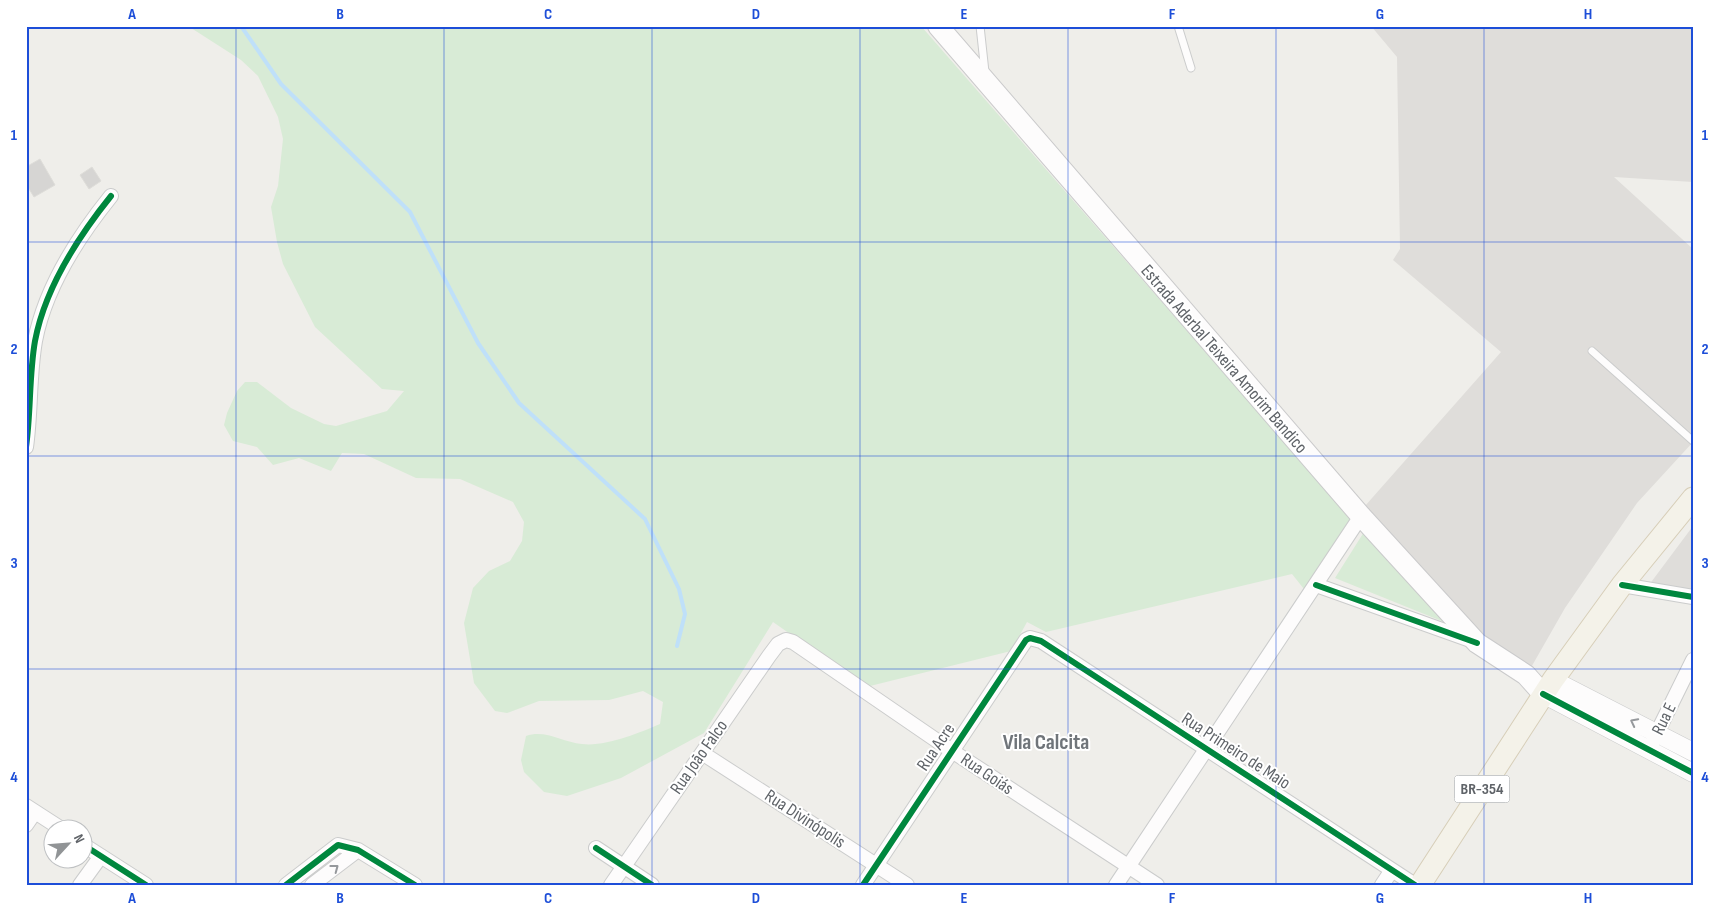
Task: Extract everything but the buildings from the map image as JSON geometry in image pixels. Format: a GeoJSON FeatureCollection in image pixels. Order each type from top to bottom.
{"type":"FeatureCollection","features":[{"type":"Feature","properties":{"kind":"main road","name":"Estrada Aderbal Teixeira Amorim Bandico"},"geometry":{"type":"LineString","coordinates":[[938,26],[1361,516],[1477,643],[1548,687]]}},
{"type":"Feature","properties":{"kind":"main road","name":"BR-354"},"geometry":{"type":"LineString","coordinates":[[1420,885],[1548,687],[1622,585],[1693,498]]}},
{"type":"Feature","properties":{"kind":"street"},"geometry":{"type":"LineString","coordinates":[[26,447],[35,342],[40,321],[51,293],[73,250],[92,220],[111,196]]}},
{"type":"Feature","properties":{"kind":"street"},"geometry":{"type":"LineString","coordinates":[[1116,885],[1361,516]]}},
{"type":"Feature","properties":{"kind":"street"},"geometry":{"type":"LineString","coordinates":[[1316,585],[1477,643]]}},
{"type":"Feature","properties":{"kind":"street"},"geometry":{"type":"LineString","coordinates":[[1622,585],[1693,597]]}},
{"type":"Feature","properties":{"kind":"street","name":"Rua Acre"},"geometry":{"type":"LineString","coordinates":[[862,885],[1026,640],[1033,638],[1042,641]]}},
{"type":"Feature","properties":{"kind":"street","name":"Rua João Falco"},"geometry":{"type":"LineString","coordinates":[[611,885],[778,644],[786,640],[793,642]]}},
{"type":"Feature","properties":{"kind":"street","name":"Rua Primeiro de Maio"},"geometry":{"type":"LineString","coordinates":[[1042,641],[1415,885]]}},
{"type":"Feature","properties":{"kind":"street","name":"Rua Goiás"},"geometry":{"type":"LineString","coordinates":[[793,642],[952,750],[1157,885]]}},
{"type":"Feature","properties":{"kind":"street","name":"Rua E"},"geometry":{"type":"LineString","coordinates":[[1648,750],[1693,660]]}},
{"type":"Feature","properties":{"kind":"street"},"geometry":{"type":"LineString","coordinates":[[1548,687],[1656,733],[1693,752]]}},
{"type":"Feature","properties":{"kind":"street"},"geometry":{"type":"LineString","coordinates":[[1548,687],[1648,750],[1693,773]]}},
{"type":"Feature","properties":{"kind":"street","name":"Rua Divinópolis"},"geometry":{"type":"LineString","coordinates":[[702,753],[907,885]]}},
{"type":"Feature","properties":{"kind":"street"},"geometry":{"type":"LineString","coordinates":[[26,825],[31,809],[45,818]]}},
{"type":"Feature","properties":{"kind":"street"},"geometry":{"type":"LineString","coordinates":[[286,885],[338,845],[358,850],[415,885]]}},
{"type":"Feature","properties":{"kind":"street"},"geometry":{"type":"LineString","coordinates":[[596,848],[652,885]]}},
{"type":"Feature","properties":{"kind":"street"},"geometry":{"type":"LineString","coordinates":[[92,850],[146,885]]}},
{"type":"Feature","properties":{"kind":"street"},"geometry":{"type":"LineString","coordinates":[[312,885],[358,850]]}},
{"type":"Feature","properties":{"kind":"street"},"geometry":{"type":"LineString","coordinates":[[80,885],[101,856]]}},
{"type":"Feature","properties":{"kind":"street"},"geometry":{"type":"LineString","coordinates":[[1382,885],[1392,870]]}},
{"type":"Feature","properties":{"kind":"lane"},"geometry":{"type":"LineString","coordinates":[[980,26],[986,83]]}},
{"type":"Feature","properties":{"kind":"lane"},"geometry":{"type":"LineString","coordinates":[[1178,26],[1191,68]]}},
{"type":"Feature","properties":{"kind":"lane"},"geometry":{"type":"LineString","coordinates":[[1592,351],[1693,441]]}},
{"type":"Feature","properties":{"kind":"shaded area"},"geometry":{"type":"Polygon","coordinates":[[[1371,26],[1693,26],[1693,182],[1614,177],[1693,249],[1693,442],[1637,503],[1565,608],[1529,671],[1474,633],[1365,506],[1501,352],[1393,260],[1400,249],[1397,57],[1371,26]]]}},
{"type":"Feature","properties":{"kind":"shaded area"},"geometry":{"type":"Polygon","coordinates":[[[1693,526],[1693,592],[1649,585],[1693,526]]]}},
{"type":"Feature","properties":{"kind":"green space"},"geometry":{"type":"Polygon","coordinates":[[[188,26],[921,26],[1351,519],[1304,589],[1292,574],[1046,632],[1027,622],[1011,651],[866,687],[773,622],[704,733],[621,778],[567,796],[544,792],[524,772],[521,760],[526,736],[533,734],[547,735],[582,744],[611,741],[660,724],[663,702],[643,691],[609,700],[539,701],[507,713],[495,711],[474,683],[464,623],[473,588],[489,571],[510,561],[522,541],[524,522],[513,502],[460,479],[416,478],[364,454],[342,453],[331,471],[299,458],[273,465],[257,447],[233,441],[224,425],[237,391],[245,382],[257,382],[291,408],[324,424],[336,426],[387,411],[404,391],[382,389],[315,327],[283,264],[277,242],[271,207],[278,186],[283,139],[278,117],[258,76],[241,60],[188,26]]]}},
{"type":"Feature","properties":{"kind":"green space"},"geometry":{"type":"Polygon","coordinates":[[[1364,532],[1454,626],[1335,578],[1364,532]]]}},
{"type":"Feature","properties":{"kind":"waterway"},"geometry":{"type":"LineString","coordinates":[[241,26],[281,84],[410,212],[478,343],[519,403],[645,519],[679,589],[685,614],[677,646]]}},
{"type":"Feature","properties":{"kind":"cycle path"},"geometry":{"type":"LineString","coordinates":[[26,447],[33,354],[46,302],[75,246],[111,196]]}},
{"type":"Feature","properties":{"kind":"cycle path"},"geometry":{"type":"LineString","coordinates":[[1316,585],[1477,643]]}},
{"type":"Feature","properties":{"kind":"cycle path"},"geometry":{"type":"LineString","coordinates":[[1622,585],[1693,597]]}},
{"type":"Feature","properties":{"kind":"cycle path"},"geometry":{"type":"LineString","coordinates":[[863,885],[1026,640],[1030,638],[1041,641],[1415,885]]}},
{"type":"Feature","properties":{"kind":"cycle path"},"geometry":{"type":"LineString","coordinates":[[1543,694],[1693,773]]}},
{"type":"Feature","properties":{"kind":"cycle path"},"geometry":{"type":"LineString","coordinates":[[286,885],[338,845],[358,850],[415,885]]}},
{"type":"Feature","properties":{"kind":"cycle path"},"geometry":{"type":"LineString","coordinates":[[596,848],[652,885]]}},
{"type":"Feature","properties":{"kind":"cycle path"},"geometry":{"type":"LineString","coordinates":[[92,850],[146,885]]}},
{"type":"Feature","properties":{"kind":"district","name":"Vila Calcita"},"geometry":{"type":"Point","coordinates":[1046,742]}}]}
